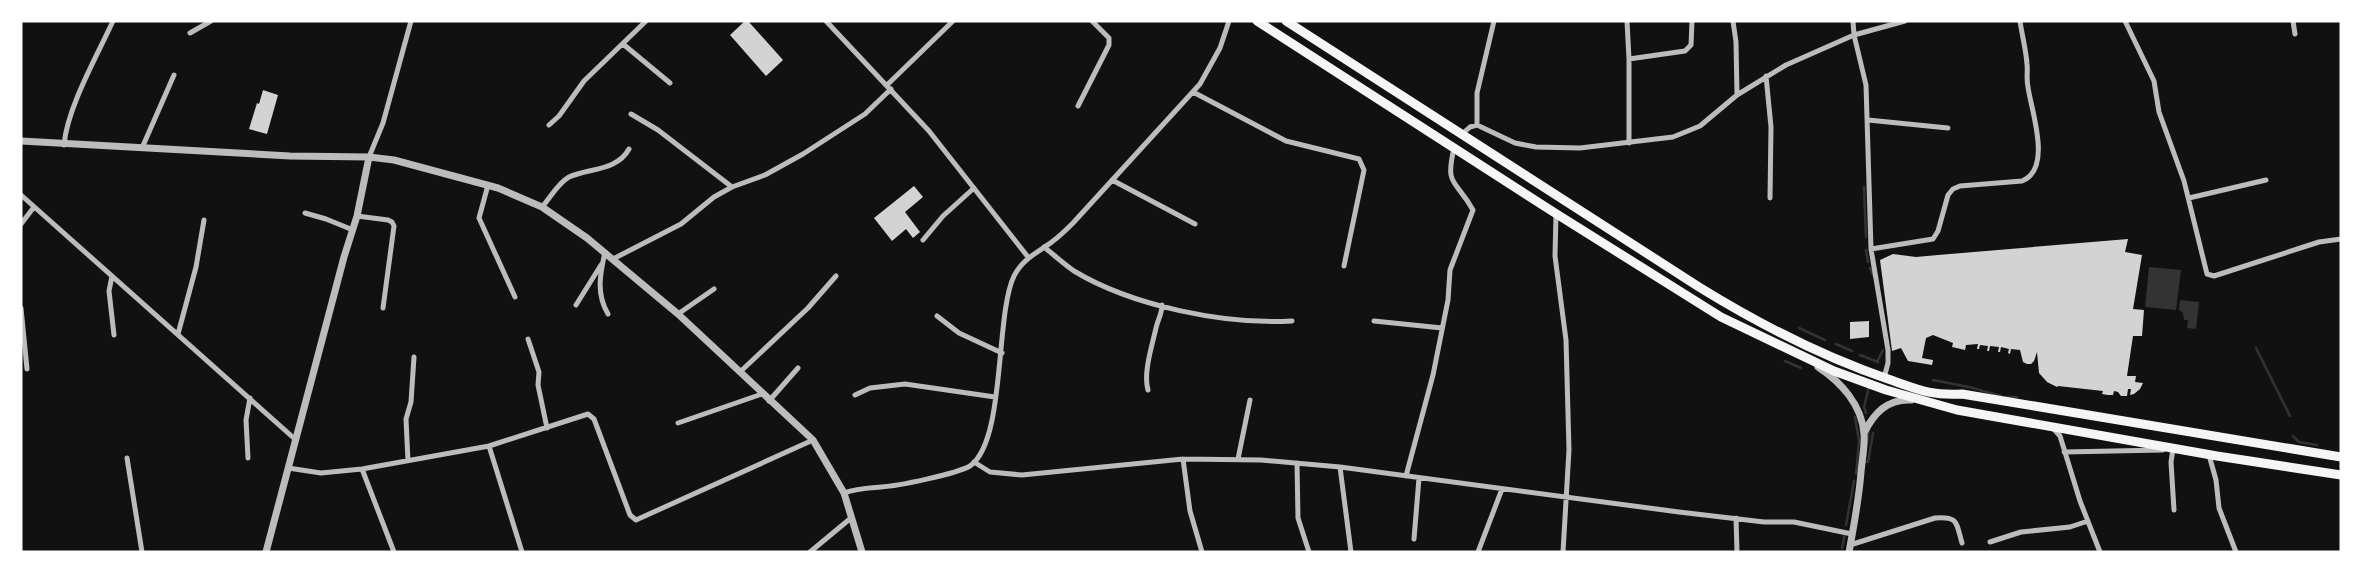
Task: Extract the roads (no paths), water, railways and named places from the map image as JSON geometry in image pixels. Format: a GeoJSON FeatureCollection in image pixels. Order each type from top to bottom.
{"type":"FeatureCollection","features":[{"type":"Feature","properties":{"kind":"main road"},"geometry":{"type":"LineString","coordinates":[[1257,21],[1721,317],[1805,358],[1867,384],[1957,410],[2209,455],[2341,475]]}},
{"type":"Feature","properties":{"kind":"main road"},"geometry":{"type":"LineString","coordinates":[[1286,21],[1461,136],[1749,318],[1846,364],[1940,396],[1962,394],[2341,457]]}},
{"type":"Feature","properties":{"kind":"street"},"geometry":{"type":"LineString","coordinates":[[64,145],[67,127],[113,21]]}},
{"type":"Feature","properties":{"kind":"street"},"geometry":{"type":"LineString","coordinates":[[190,33],[211,21]]}},
{"type":"Feature","properties":{"kind":"street"},"geometry":{"type":"LineString","coordinates":[[266,552],[357,216],[369,157],[383,124],[411,21]]}},
{"type":"Feature","properties":{"kind":"street"},"geometry":{"type":"LineString","coordinates":[[549,125],[568,105],[584,81],[646,21]]}},
{"type":"Feature","properties":{"kind":"street"},"geometry":{"type":"LineString","coordinates":[[826,21],[929,131],[1028,257]]}},
{"type":"Feature","properties":{"kind":"street"},"geometry":{"type":"LineString","coordinates":[[613,259],[681,224],[708,200],[732,187],[765,176],[865,114],[953,21]]}},
{"type":"Feature","properties":{"kind":"street"},"geometry":{"type":"LineString","coordinates":[[1078,106],[1109,45],[1109,38],[1092,21]]}},
{"type":"Feature","properties":{"kind":"street"},"geometry":{"type":"LineString","coordinates":[[844,493],[858,488],[882,487],[960,470],[974,462],[984,443],[996,397],[1009,292],[1016,273],[1028,257],[1044,247],[1073,223],[1193,92],[1214,61],[1229,21]]}},
{"type":"Feature","properties":{"kind":"street"},"geometry":{"type":"LineString","coordinates":[[1476,126],[1477,93],[1494,21]]}},
{"type":"Feature","properties":{"kind":"street"},"geometry":{"type":"LineString","coordinates":[[1627,21],[1630,59],[1629,143]]}},
{"type":"Feature","properties":{"kind":"street"},"geometry":{"type":"LineString","coordinates":[[1630,59],[1686,51],[1691,44],[1692,21]]}},
{"type":"Feature","properties":{"kind":"street"},"geometry":{"type":"LineString","coordinates":[[1733,21],[1736,42],[1737,95]]}},
{"type":"Feature","properties":{"kind":"street"},"geometry":{"type":"LineString","coordinates":[[1852,21],[1866,85],[1871,249],[1888,350],[1888,363],[1884,378]]}},
{"type":"Feature","properties":{"kind":"street"},"geometry":{"type":"LineString","coordinates":[[1461,136],[1470,127],[1476,126],[1515,143],[1536,147],[1580,148],[1673,137],[1695,129],[1737,95],[1766,76],[1854,35],[1905,21]]}},
{"type":"Feature","properties":{"kind":"street"},"geometry":{"type":"LineString","coordinates":[[1871,249],[1933,239],[1948,195],[1956,187],[2022,181],[2030,176],[2034,170],[2038,158],[2036,124],[2027,86],[2027,63],[2020,21]]}},
{"type":"Feature","properties":{"kind":"street"},"geometry":{"type":"LineString","coordinates":[[2125,21],[2154,81],[2159,112],[2189,198],[2205,270],[2211,275],[2319,242],[2341,239]]}},
{"type":"Feature","properties":{"kind":"street"},"geometry":{"type":"LineString","coordinates":[[2294,21],[2295,34]]}},
{"type":"Feature","properties":{"kind":"street"},"geometry":{"type":"LineString","coordinates":[[624,44],[670,83]]}},
{"type":"Feature","properties":{"kind":"street"},"geometry":{"type":"LineString","coordinates":[[142,148],[174,75]]}},
{"type":"Feature","properties":{"kind":"street"},"geometry":{"type":"LineString","coordinates":[[1766,76],[1771,127],[1770,198]]}},
{"type":"Feature","properties":{"kind":"street"},"geometry":{"type":"LineString","coordinates":[[1193,92],[1286,141],[1359,159],[1364,170],[1344,266]]}},
{"type":"Feature","properties":{"kind":"street"},"geometry":{"type":"LineString","coordinates":[[631,114],[658,130],[732,187]]}},
{"type":"Feature","properties":{"kind":"street"},"geometry":{"type":"LineString","coordinates":[[1868,120],[1948,128]]}},
{"type":"Feature","properties":{"kind":"street"},"geometry":{"type":"LineString","coordinates":[[21,141],[64,145],[290,156],[369,157],[394,160],[488,185],[542,207],[605,252],[678,314],[812,440],[844,493],[862,552]]}},
{"type":"Feature","properties":{"kind":"street"},"geometry":{"type":"LineString","coordinates":[[1406,476],[1433,375],[1448,300],[1450,270],[1473,210],[1450,178],[1449,169],[1454,148]]}},
{"type":"Feature","properties":{"kind":"street"},"geometry":{"type":"LineString","coordinates":[[542,207],[567,179],[614,163],[622,159],[629,150]]}},
{"type":"Feature","properties":{"kind":"street"},"geometry":{"type":"LineString","coordinates":[[1112,180],[1195,224]]}},
{"type":"Feature","properties":{"kind":"street"},"geometry":{"type":"LineString","coordinates":[[2189,198],[2266,180]]}},
{"type":"Feature","properties":{"kind":"street"},"geometry":{"type":"LineString","coordinates":[[488,185],[480,218],[515,297]]}},
{"type":"Feature","properties":{"kind":"street"},"geometry":{"type":"LineString","coordinates":[[923,240],[943,216],[974,188]]}},
{"type":"Feature","properties":{"kind":"street"},"geometry":{"type":"LineString","coordinates":[[21,195],[296,440]]}},
{"type":"Feature","properties":{"kind":"street"},"geometry":{"type":"LineString","coordinates":[[21,224],[34,207]]}},
{"type":"Feature","properties":{"kind":"street"},"geometry":{"type":"LineString","coordinates":[[305,213],[353,230]]}},
{"type":"Feature","properties":{"kind":"street"},"geometry":{"type":"LineString","coordinates":[[1556,213],[1555,256],[1566,340],[1569,450],[1563,552]]}},
{"type":"Feature","properties":{"kind":"street"},"geometry":{"type":"LineString","coordinates":[[357,216],[388,220],[394,226],[383,308]]}},
{"type":"Feature","properties":{"kind":"street"},"geometry":{"type":"LineString","coordinates":[[178,334],[196,267],[204,220]]}},
{"type":"Feature","properties":{"kind":"street"},"geometry":{"type":"LineString","coordinates":[[1044,247],[1070,268],[1089,279],[1162,305],[1208,316],[1264,323],[1292,322]]}},
{"type":"Feature","properties":{"kind":"street"},"geometry":{"type":"LineString","coordinates":[[605,252],[602,263],[600,298],[608,314]]}},
{"type":"Feature","properties":{"kind":"street"},"geometry":{"type":"LineString","coordinates":[[576,305],[602,263]]}},
{"type":"Feature","properties":{"kind":"street"},"geometry":{"type":"LineString","coordinates":[[112,276],[109,291],[114,335]]}},
{"type":"Feature","properties":{"kind":"street"},"geometry":{"type":"LineString","coordinates":[[740,372],[808,308],[836,276]]}},
{"type":"Feature","properties":{"kind":"street"},"geometry":{"type":"LineString","coordinates":[[678,314],[714,289]]}},
{"type":"Feature","properties":{"kind":"street"},"geometry":{"type":"LineString","coordinates":[[1148,390],[1146,383],[1148,367],[1156,326],[1162,313],[1162,305]]}},
{"type":"Feature","properties":{"kind":"street"},"geometry":{"type":"LineString","coordinates":[[21,308],[27,369]]}},
{"type":"Feature","properties":{"kind":"street"},"geometry":{"type":"LineString","coordinates":[[937,316],[959,333],[1002,353]]}},
{"type":"Feature","properties":{"kind":"street"},"geometry":{"type":"LineString","coordinates":[[1374,321],[1442,328]]}},
{"type":"Feature","properties":{"kind":"street"},"geometry":{"type":"LineString","coordinates":[[528,339],[539,372],[539,388],[548,428]]}},
{"type":"Feature","properties":{"kind":"street"},"geometry":{"type":"LineString","coordinates":[[408,461],[406,417],[411,402],[414,357]]}},
{"type":"Feature","properties":{"kind":"street"},"geometry":{"type":"LineString","coordinates":[[1805,358],[1835,378],[1840,384],[1857,409],[1864,433],[1857,508],[1850,548],[1935,518],[1949,517],[1956,521],[1962,543]]}},
{"type":"Feature","properties":{"kind":"street"},"geometry":{"type":"LineString","coordinates":[[769,401],[798,368]]}},
{"type":"Feature","properties":{"kind":"street"},"geometry":{"type":"LineString","coordinates":[[855,395],[870,388],[906,384],[996,397]]}},
{"type":"Feature","properties":{"kind":"street"},"geometry":{"type":"LineString","coordinates":[[678,423],[762,394]]}},
{"type":"Feature","properties":{"kind":"street"},"geometry":{"type":"LineString","coordinates":[[248,458],[246,420],[250,398]]}},
{"type":"Feature","properties":{"kind":"street"},"geometry":{"type":"LineString","coordinates":[[1864,433],[1876,412],[1884,406],[1904,399],[1920,400]]}},
{"type":"Feature","properties":{"kind":"street"},"geometry":{"type":"LineString","coordinates":[[1238,459],[1250,400]]}},
{"type":"Feature","properties":{"kind":"street"},"geometry":{"type":"LineString","coordinates":[[288,468],[321,473],[362,470],[489,446],[548,428],[584,414],[594,419],[627,508],[632,519],[636,520],[812,440]]}},
{"type":"Feature","properties":{"kind":"street"},"geometry":{"type":"LineString","coordinates":[[2052,428],[2060,436],[2100,552]]}},
{"type":"Feature","properties":{"kind":"street"},"geometry":{"type":"LineString","coordinates":[[489,446],[522,552]]}},
{"type":"Feature","properties":{"kind":"street"},"geometry":{"type":"LineString","coordinates":[[2064,452],[2173,449],[2188,451]]}},
{"type":"Feature","properties":{"kind":"street"},"geometry":{"type":"LineString","coordinates":[[2173,449],[2171,462],[2174,510]]}},
{"type":"Feature","properties":{"kind":"street"},"geometry":{"type":"LineString","coordinates":[[2209,455],[2216,480],[2219,508],[2236,552]]}},
{"type":"Feature","properties":{"kind":"street"},"geometry":{"type":"LineString","coordinates":[[127,458],[142,552]]}},
{"type":"Feature","properties":{"kind":"street"},"geometry":{"type":"LineString","coordinates":[[974,462],[990,472],[1022,475],[1184,460],[1238,459],[1297,463],[1340,467],[1567,499],[1764,522],[1794,522],[1852,534]]}},
{"type":"Feature","properties":{"kind":"street"},"geometry":{"type":"LineString","coordinates":[[1184,460],[1190,511],[1202,552]]}},
{"type":"Feature","properties":{"kind":"street"},"geometry":{"type":"LineString","coordinates":[[1297,463],[1298,518],[1309,552]]}},
{"type":"Feature","properties":{"kind":"street"},"geometry":{"type":"LineString","coordinates":[[1340,467],[1352,552]]}},
{"type":"Feature","properties":{"kind":"street"},"geometry":{"type":"LineString","coordinates":[[362,470],[394,552]]}},
{"type":"Feature","properties":{"kind":"street"},"geometry":{"type":"LineString","coordinates":[[1414,539],[1419,478]]}},
{"type":"Feature","properties":{"kind":"street"},"geometry":{"type":"LineString","coordinates":[[1478,552],[1502,490]]}},
{"type":"Feature","properties":{"kind":"street"},"geometry":{"type":"LineString","coordinates":[[810,552],[851,518]]}},
{"type":"Feature","properties":{"kind":"street"},"geometry":{"type":"LineString","coordinates":[[1736,518],[1737,552]]}},
{"type":"Feature","properties":{"kind":"street"},"geometry":{"type":"LineString","coordinates":[[1990,542],[2021,532],[2070,527],[2088,521]]}},
{"type":"Feature","properties":{"kind":"waterway"},"geometry":{"type":"LineString","coordinates":[[1864,187],[1866,237]]}},
{"type":"Feature","properties":{"kind":"waterway"},"geometry":{"type":"LineString","coordinates":[[1866,250],[1868,262]]}},
{"type":"Feature","properties":{"kind":"waterway"},"geometry":{"type":"LineString","coordinates":[[1870,268],[1874,277]]}},
{"type":"Feature","properties":{"kind":"waterway"},"geometry":{"type":"LineString","coordinates":[[1799,328],[1825,340]]}},
{"type":"Feature","properties":{"kind":"waterway"},"geometry":{"type":"LineString","coordinates":[[1836,344],[1852,351]]}},
{"type":"Feature","properties":{"kind":"waterway"},"geometry":{"type":"LineString","coordinates":[[2256,348],[2290,416]]}},
{"type":"Feature","properties":{"kind":"waterway"},"geometry":{"type":"LineString","coordinates":[[1877,362],[1883,350]]}},
{"type":"Feature","properties":{"kind":"waterway"},"geometry":{"type":"LineString","coordinates":[[1860,355],[1878,362]]}},
{"type":"Feature","properties":{"kind":"waterway"},"geometry":{"type":"LineString","coordinates":[[1785,361],[1801,368]]}},
{"type":"Feature","properties":{"kind":"waterway"},"geometry":{"type":"LineString","coordinates":[[1933,380],[2001,396]]}},
{"type":"Feature","properties":{"kind":"waterway"},"geometry":{"type":"LineString","coordinates":[[1866,413],[1864,407],[1869,387]]}},
{"type":"Feature","properties":{"kind":"waterway"},"geometry":{"type":"LineString","coordinates":[[2006,397],[2017,397]]}},
{"type":"Feature","properties":{"kind":"waterway"},"geometry":{"type":"LineString","coordinates":[[1855,417],[1859,441],[1856,474]]}},
{"type":"Feature","properties":{"kind":"waterway"},"geometry":{"type":"LineString","coordinates":[[1867,444],[1869,430]]}},
{"type":"Feature","properties":{"kind":"waterway"},"geometry":{"type":"LineString","coordinates":[[1865,462],[1868,462],[1873,433]]}},
{"type":"Feature","properties":{"kind":"waterway"},"geometry":{"type":"LineString","coordinates":[[2293,436],[2299,442],[2317,445]]}},
{"type":"Feature","properties":{"kind":"waterway"},"geometry":{"type":"LineString","coordinates":[[1846,525],[1854,481]]}},
{"type":"Feature","properties":{"kind":"waterway"},"geometry":{"type":"LineString","coordinates":[[1842,548],[1845,533]]}}]}
